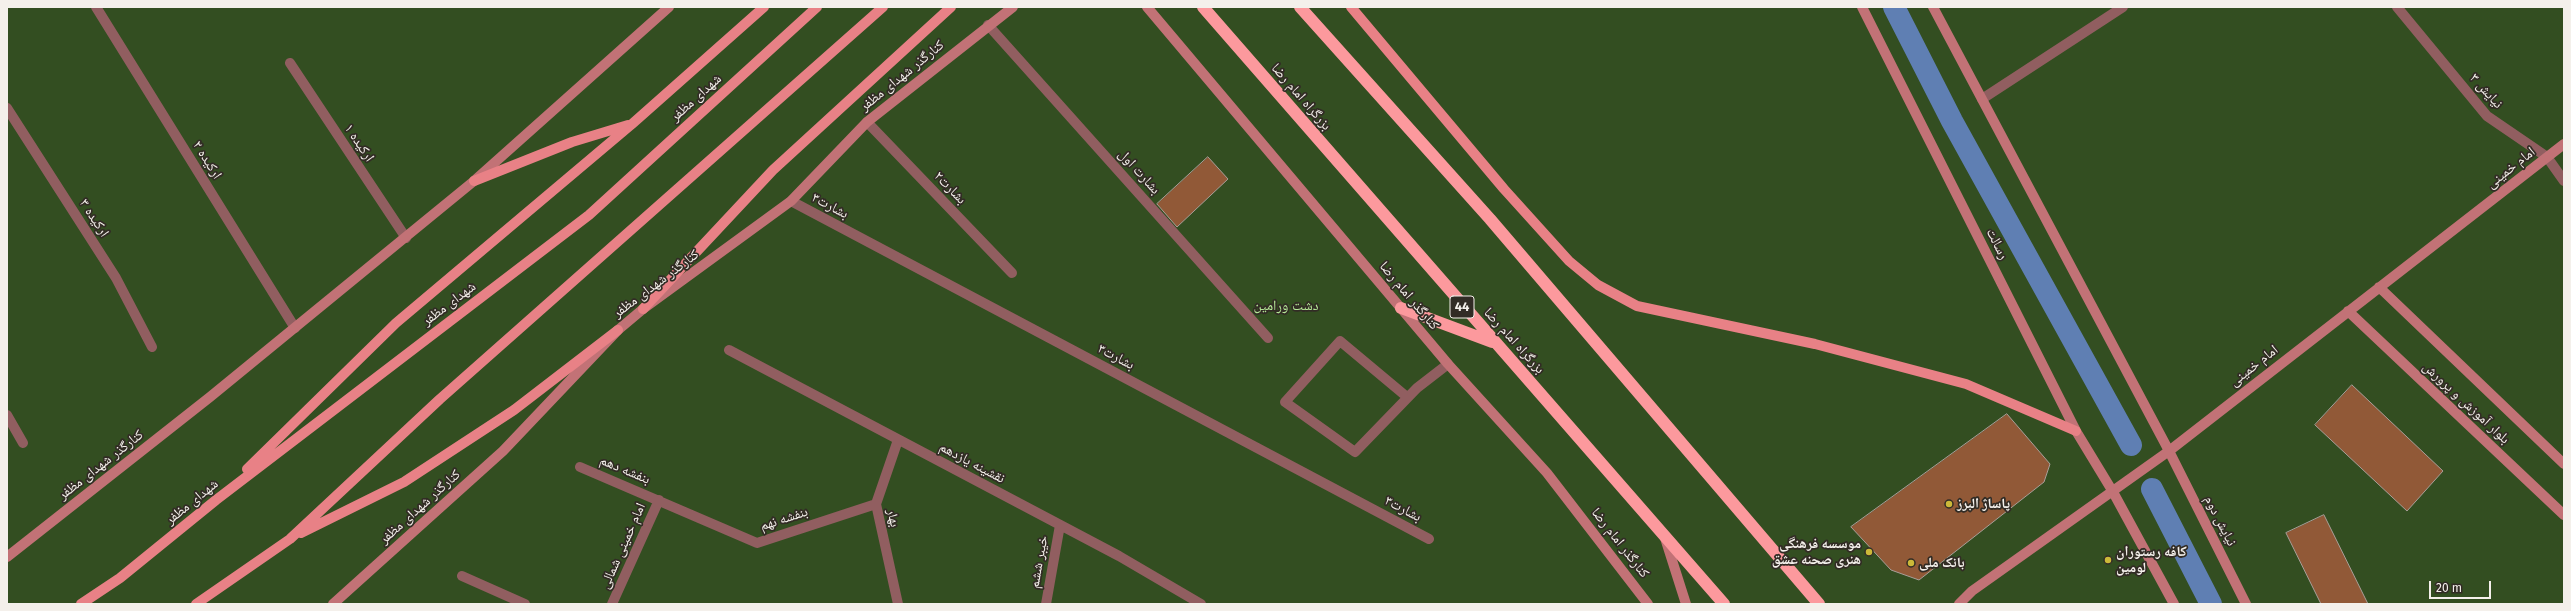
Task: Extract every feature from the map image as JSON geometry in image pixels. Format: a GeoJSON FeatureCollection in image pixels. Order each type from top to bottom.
{"type":"FeatureCollection","features":[{"type":"Feature","properties":{"kind":"highway","name":"بزرگراه امام رضا"},"geometry":{"type":"LineString","coordinates":[[1203,7],[1494,343],[1562,417],[1724,604]]}},
{"type":"Feature","properties":{"kind":"highway"},"geometry":{"type":"LineString","coordinates":[[1300,7],[1490,220],[1819,604]]}},
{"type":"Feature","properties":{"kind":"highway"},"geometry":{"type":"LineString","coordinates":[[1401,308],[1494,343]]}},
{"type":"Feature","properties":{"kind":"main road","name":"کنارگذر شهدای مظفر"},"geometry":{"type":"LineString","coordinates":[[7,557],[406,238],[474,181],[669,7]]}},
{"type":"Feature","properties":{"kind":"main road"},"geometry":{"type":"LineString","coordinates":[[216,500],[396,323],[632,124],[764,7]]}},
{"type":"Feature","properties":{"kind":"main road","name":"شهدای مظفر"},"geometry":{"type":"LineString","coordinates":[[81,604],[120,578],[216,500],[589,215],[817,7]]}},
{"type":"Feature","properties":{"kind":"main road"},"geometry":{"type":"LineString","coordinates":[[290,539],[452,389],[884,7]]}},
{"type":"Feature","properties":{"kind":"main road"},"geometry":{"type":"LineString","coordinates":[[643,309],[773,170],[952,7]]}},
{"type":"Feature","properties":{"kind":"main road","name":"کنارگذر شهدای مظفر"},"geometry":{"type":"LineString","coordinates":[[333,604],[503,451],[618,330],[643,309],[791,201],[867,122],[988,25],[1013,7]]}},
{"type":"Feature","properties":{"kind":"main road"},"geometry":{"type":"LineString","coordinates":[[1139,7],[1160,21]]}},
{"type":"Feature","properties":{"kind":"main road","name":"کنارگذر امام رضا"},"geometry":{"type":"LineString","coordinates":[[1147,7],[1448,364],[1548,473],[1648,604]]}},
{"type":"Feature","properties":{"kind":"main road"},"geometry":{"type":"LineString","coordinates":[[1351,7],[1518,205],[1569,261],[1598,285],[1637,306],[1815,344],[1966,384],[2076,431]]}},
{"type":"Feature","properties":{"kind":"main road","name":"رسالت"},"geometry":{"type":"LineString","coordinates":[[1862,7],[2076,431],[2113,492]]}},
{"type":"Feature","properties":{"kind":"main road"},"geometry":{"type":"LineString","coordinates":[[1933,7],[2169,450]]}},
{"type":"Feature","properties":{"kind":"main road"},"geometry":{"type":"LineString","coordinates":[[474,181],[572,142],[632,124]]}},
{"type":"Feature","properties":{"kind":"main road","name":"امام خمینی"},"geometry":{"type":"LineString","coordinates":[[1959,604],[1972,591],[2113,492],[2169,450],[2564,144]]}},
{"type":"Feature","properties":{"kind":"main road","name":"بلوار آموزش و پرورش"},"geometry":{"type":"LineString","coordinates":[[2379,287],[2564,464]]}},
{"type":"Feature","properties":{"kind":"main road","name":"بلوار آموزش و پرورش"},"geometry":{"type":"LineString","coordinates":[[2348,311],[2564,515]]}},
{"type":"Feature","properties":{"kind":"main road"},"geometry":{"type":"LineString","coordinates":[[196,604],[290,539],[404,482],[514,410],[618,330]]}},
{"type":"Feature","properties":{"kind":"main road","name":"نیایش دوم"},"geometry":{"type":"LineString","coordinates":[[2169,450],[2246,604]]}},
{"type":"Feature","properties":{"kind":"main road"},"geometry":{"type":"LineString","coordinates":[[2113,492],[2174,604]]}},
{"type":"Feature","properties":{"kind":"main road"},"geometry":{"type":"LineString","coordinates":[[1663,534],[1686,604]]}},
{"type":"Feature","properties":{"kind":"street","name":"ارکیده ۲"},"geometry":{"type":"LineString","coordinates":[[96,7],[295,328]]}},
{"type":"Feature","properties":{"kind":"street"},"geometry":{"type":"LineString","coordinates":[[1982,100],[2122,7]]}},
{"type":"Feature","properties":{"kind":"street","name":"نیایش ۳"},"geometry":{"type":"LineString","coordinates":[[2397,7],[2487,116],[2547,157],[2564,181]]}},
{"type":"Feature","properties":{"kind":"street","name":"بشارت اول"},"geometry":{"type":"LineString","coordinates":[[988,25],[1268,338]]}},
{"type":"Feature","properties":{"kind":"street","name":"ارکیده ۱"},"geometry":{"type":"LineString","coordinates":[[290,63],[406,238]]}},
{"type":"Feature","properties":{"kind":"street","name":"ارکیده ۳"},"geometry":{"type":"LineString","coordinates":[[7,108],[116,278],[152,347]]}},
{"type":"Feature","properties":{"kind":"street","name":"بشارت۲"},"geometry":{"type":"LineString","coordinates":[[867,122],[1012,274]]}},
{"type":"Feature","properties":{"kind":"street","name":"بشارت۳"},"geometry":{"type":"LineString","coordinates":[[791,201],[1429,539]]}},
{"type":"Feature","properties":{"kind":"street"},"geometry":{"type":"LineString","coordinates":[[1407,398],[1340,340],[1285,402],[1355,452],[1407,398],[1448,364]]}},
{"type":"Feature","properties":{"kind":"street","name":"نقشینه یازدهم"},"geometry":{"type":"LineString","coordinates":[[729,350],[1060,525],[1201,604]]}},
{"type":"Feature","properties":{"kind":"street"},"geometry":{"type":"LineString","coordinates":[[7,415],[23,443]]}},
{"type":"Feature","properties":{"kind":"street","name":"بهار"},"geometry":{"type":"LineString","coordinates":[[898,440],[876,504],[898,604]]}},
{"type":"Feature","properties":{"kind":"street","name":"بنفشه دهم"},"geometry":{"type":"LineString","coordinates":[[580,467],[659,500]]}},
{"type":"Feature","properties":{"kind":"street","name":"بنفشه نهم"},"geometry":{"type":"LineString","coordinates":[[659,500],[757,543],[876,504]]}},
{"type":"Feature","properties":{"kind":"street","name":"امام خمینی شمالی"},"geometry":{"type":"LineString","coordinates":[[612,604],[659,500]]}},
{"type":"Feature","properties":{"kind":"street","name":"خیبر ششم"},"geometry":{"type":"LineString","coordinates":[[1046,604],[1060,525]]}},
{"type":"Feature","properties":{"kind":"street"},"geometry":{"type":"LineString","coordinates":[[462,576],[525,604]]}},
{"type":"Feature","properties":{"kind":"green space","name":"دشت ورامین"},"geometry":{"type":"Polygon","coordinates":[[[7,7],[2564,7],[2564,604],[7,604],[7,7]]]}},
{"type":"Feature","properties":{"kind":"building"},"geometry":{"type":"Polygon","coordinates":[[[1208,157],[1228,179],[1177,227],[1157,204],[1208,157]]]}},
{"type":"Feature","properties":{"kind":"building"},"geometry":{"type":"Polygon","coordinates":[[[2352,385],[2443,471],[2407,511],[2315,425],[2352,385]]]}},
{"type":"Feature","properties":{"kind":"building","name":"پاساژ البرز"},"geometry":{"type":"Polygon","coordinates":[[[2007,414],[2050,464],[2044,482],[1919,580],[1891,570],[1851,527],[2007,414]]]}},
{"type":"Feature","properties":{"kind":"building"},"geometry":{"type":"Polygon","coordinates":[[[2324,515],[2368,604],[2321,604],[2286,533],[2324,515]]]}},
{"type":"Feature","properties":{"kind":"waterway"},"geometry":{"type":"LineString","coordinates":[[1894,7],[1952,121],[2131,445]]}},
{"type":"Feature","properties":{"kind":"waterway"},"geometry":{"type":"LineString","coordinates":[[2152,489],[2211,604]]}},
{"type":"Feature","properties":{"kind":"place","name":"پاساژ البرز"},"geometry":{"type":"Point","coordinates":[1949,504]}},
{"type":"Feature","properties":{"kind":"place","name":"موسسه فرهنگی هنری صحنه عشق"},"geometry":{"type":"Point","coordinates":[1869,552]}},
{"type":"Feature","properties":{"kind":"place","name":"کافه رستوران لومین"},"geometry":{"type":"Point","coordinates":[2108,560]}},
{"type":"Feature","properties":{"kind":"place","name":"بانک ملی"},"geometry":{"type":"Point","coordinates":[1911,563]}}]}
